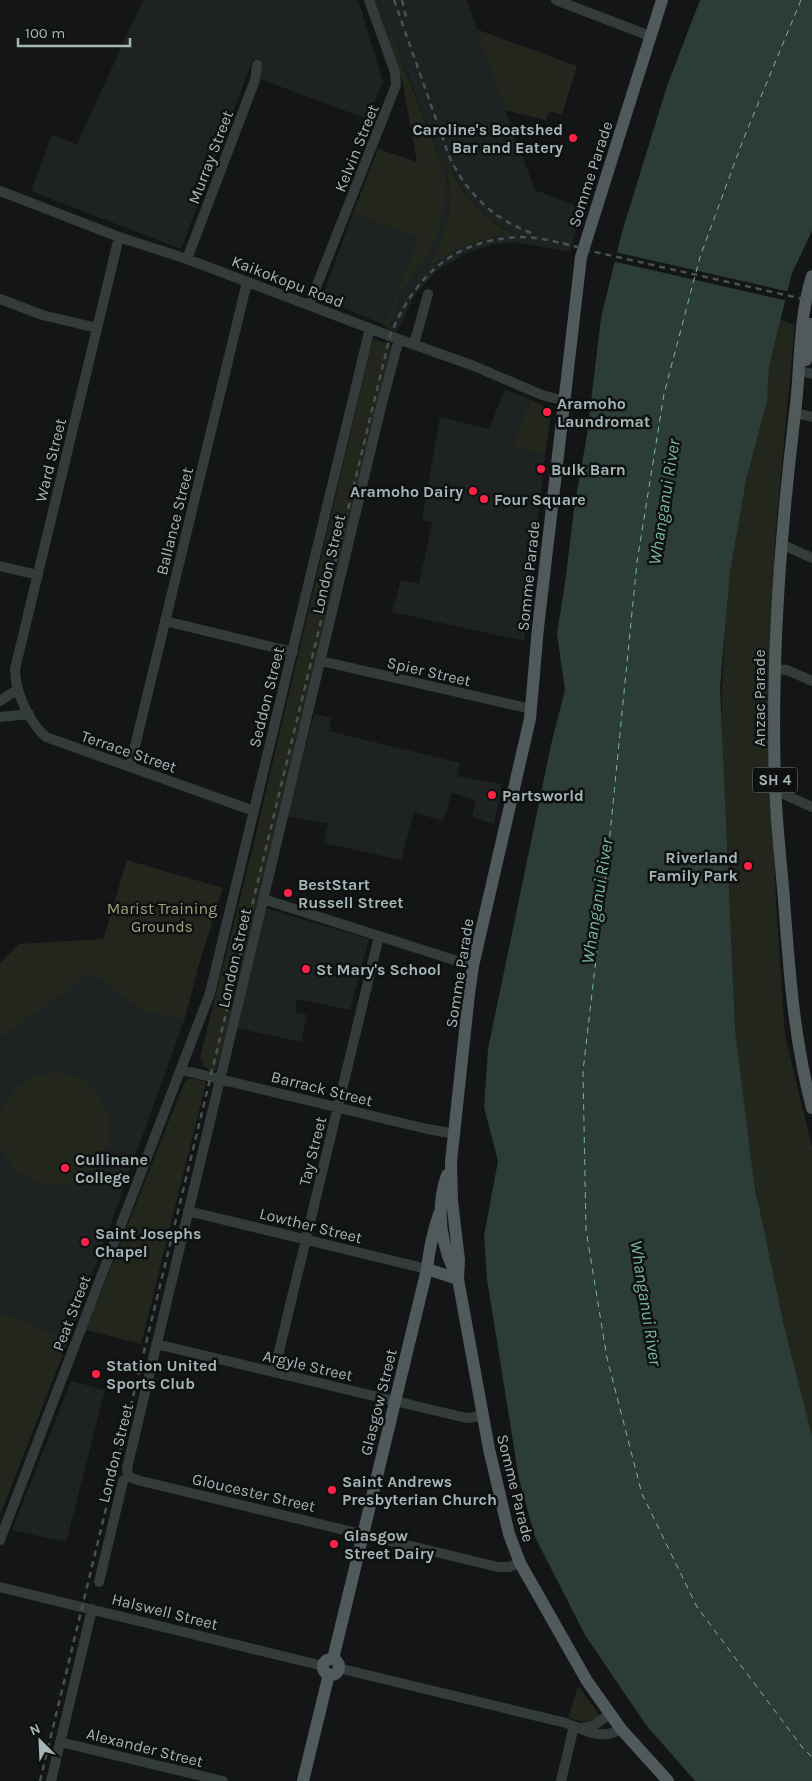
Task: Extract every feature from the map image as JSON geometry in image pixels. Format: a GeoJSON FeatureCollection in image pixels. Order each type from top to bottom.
{"type":"FeatureCollection","features":[{"type":"Feature","properties":{"kind":"main road","name":"Somme Parade"},"geometry":{"type":"LineString","coordinates":[[662,0],[581,256],[531,709],[473,966],[451,1162],[452,1201],[459,1260],[458,1278],[483,1416],[508,1534],[520,1563],[575,1661],[621,1729],[668,1781]]}},
{"type":"Feature","properties":{"kind":"main road","name":"Anzac Parade"},"geometry":{"type":"LineString","coordinates":[[812,276],[803,316],[796,410],[786,492],[776,607],[775,669],[776,794],[790,980],[795,1025],[812,1108]]}},
{"type":"Feature","properties":{"kind":"main road","name":"Anzac Parade"},"geometry":{"type":"LineString","coordinates":[[796,410],[808,373],[812,324]]}},
{"type":"Feature","properties":{"kind":"main road","name":"Somme Parade"},"geometry":{"type":"LineString","coordinates":[[451,1162],[445,1179],[439,1214],[450,1262],[458,1278]]}},
{"type":"Feature","properties":{"kind":"main road","name":"Glasgow Street"},"geometry":{"type":"LineString","coordinates":[[427,1269],[435,1258],[443,1237],[452,1201]]}},
{"type":"Feature","properties":{"kind":"main road","name":"Glasgow Street"},"geometry":{"type":"LineString","coordinates":[[303,1781],[439,1214]]}},
{"type":"Feature","properties":{"kind":"main road"},"geometry":{"type":"LineString","coordinates":[[427,1269],[458,1278]]}},
{"type":"Feature","properties":{"kind":"street","name":"Kelvin Street"},"geometry":{"type":"LineString","coordinates":[[309,305],[396,85],[395,72],[369,0]]}},
{"type":"Feature","properties":{"kind":"street"},"geometry":{"type":"LineString","coordinates":[[556,0],[650,36]]}},
{"type":"Feature","properties":{"kind":"street","name":"Murray Street"},"geometry":{"type":"LineString","coordinates":[[187,259],[255,80],[257,65]]}},
{"type":"Feature","properties":{"kind":"street","name":"Kaikokopu Road"},"geometry":{"type":"LineString","coordinates":[[0,191],[119,237],[187,259],[474,366],[520,387],[564,401]]}},
{"type":"Feature","properties":{"kind":"street","name":"Ward Street"},"geometry":{"type":"LineString","coordinates":[[18,690],[15,669],[119,237]]}},
{"type":"Feature","properties":{"kind":"street","name":"Ballance Street"},"geometry":{"type":"LineString","coordinates":[[130,767],[247,282]]}},
{"type":"Feature","properties":{"kind":"street"},"geometry":{"type":"LineString","coordinates":[[414,344],[428,294]]}},
{"type":"Feature","properties":{"kind":"street"},"geometry":{"type":"LineString","coordinates":[[0,299],[42,315],[97,328]]}},
{"type":"Feature","properties":{"kind":"street","name":"Seddon Street"},"geometry":{"type":"LineString","coordinates":[[182,1070],[215,978],[370,328]]}},
{"type":"Feature","properties":{"kind":"street","name":"London Street"},"geometry":{"type":"LineString","coordinates":[[99,1582],[123,1481],[128,1476],[126,1468],[321,661],[380,407],[399,339]]}},
{"type":"Feature","properties":{"kind":"street"},"geometry":{"type":"LineString","coordinates":[[796,410],[812,417]]}},
{"type":"Feature","properties":{"kind":"street"},"geometry":{"type":"LineString","coordinates":[[782,544],[812,558]]}},
{"type":"Feature","properties":{"kind":"street"},"geometry":{"type":"LineString","coordinates":[[0,566],[38,575]]}},
{"type":"Feature","properties":{"kind":"street"},"geometry":{"type":"LineString","coordinates":[[165,621],[293,652]]}},
{"type":"Feature","properties":{"kind":"street","name":"Spier Street"},"geometry":{"type":"LineString","coordinates":[[321,661],[531,709]]}},
{"type":"Feature","properties":{"kind":"street"},"geometry":{"type":"LineString","coordinates":[[775,669],[787,670],[812,681]]}},
{"type":"Feature","properties":{"kind":"street"},"geometry":{"type":"LineString","coordinates":[[0,701],[18,690]]}},
{"type":"Feature","properties":{"kind":"street","name":"Terrace Street"},"geometry":{"type":"LineString","coordinates":[[18,690],[29,714],[46,737],[254,811]]}},
{"type":"Feature","properties":{"kind":"street"},"geometry":{"type":"LineString","coordinates":[[0,717],[29,714]]}},
{"type":"Feature","properties":{"kind":"street"},"geometry":{"type":"LineString","coordinates":[[776,794],[781,793],[812,807]]}},
{"type":"Feature","properties":{"kind":"street"},"geometry":{"type":"LineString","coordinates":[[263,899],[473,966]]}},
{"type":"Feature","properties":{"kind":"street","name":"Tay Street"},"geometry":{"type":"LineString","coordinates":[[274,1372],[379,936]]}},
{"type":"Feature","properties":{"kind":"street","name":"Barrack Street"},"geometry":{"type":"LineString","coordinates":[[182,1070],[455,1134]]}},
{"type":"Feature","properties":{"kind":"street","name":"Peat Street"},"geometry":{"type":"LineString","coordinates":[[0,1540],[182,1070]]}},
{"type":"Feature","properties":{"kind":"street","name":"Lowther Street"},"geometry":{"type":"LineString","coordinates":[[188,1211],[427,1269]]}},
{"type":"Feature","properties":{"kind":"street","name":"Argyle Street"},"geometry":{"type":"LineString","coordinates":[[156,1344],[467,1418],[483,1416]]}},
{"type":"Feature","properties":{"kind":"street","name":"Gloucester Street"},"geometry":{"type":"LineString","coordinates":[[128,1476],[137,1480],[498,1567],[509,1567],[520,1563]]}},
{"type":"Feature","properties":{"kind":"street","name":"Halswell Street"},"geometry":{"type":"LineString","coordinates":[[0,1587],[578,1727],[587,1733],[614,1733],[621,1729]]}},
{"type":"Feature","properties":{"kind":"street"},"geometry":{"type":"LineString","coordinates":[[51,1781],[92,1609]]}},
{"type":"Feature","properties":{"kind":"street"},"geometry":{"type":"LineString","coordinates":[[561,1781],[578,1727],[593,1726],[610,1714]]}},
{"type":"Feature","properties":{"kind":"street","name":"Alexander Street"},"geometry":{"type":"LineString","coordinates":[[60,1742],[222,1781]]}},
{"type":"Feature","properties":{"kind":"shaded area"},"geometry":{"type":"Polygon","coordinates":[[[143,0],[358,0],[383,81],[367,119],[260,79],[258,62],[253,59],[181,249],[31,191],[52,135],[77,144],[143,0]]]}},
{"type":"Feature","properties":{"kind":"shaded area"},"geometry":{"type":"Polygon","coordinates":[[[374,0],[467,0],[535,190],[582,208],[570,252],[515,242],[491,245],[466,253],[435,272],[413,298],[397,332],[388,329],[400,294],[428,255],[446,185],[440,160],[409,77],[391,36],[388,38],[374,0]],[[444,156],[450,196],[448,221],[439,249],[426,272],[442,258],[460,248],[494,236],[517,234],[488,217],[471,200],[456,179],[444,156]]]}},
{"type":"Feature","properties":{"kind":"shaded area"},"geometry":{"type":"Polygon","coordinates":[[[353,213],[418,238],[384,325],[326,300],[323,295],[353,213]]]}},
{"type":"Feature","properties":{"kind":"shaded area"},"geometry":{"type":"Polygon","coordinates":[[[505,389],[530,399],[512,447],[545,455],[524,641],[392,612],[401,580],[419,584],[432,523],[422,520],[440,417],[489,429],[505,389]]]}},
{"type":"Feature","properties":{"kind":"shaded area"},"geometry":{"type":"Polygon","coordinates":[[[314,714],[331,718],[329,731],[460,763],[457,776],[502,784],[494,824],[472,817],[476,800],[452,793],[443,821],[414,812],[401,860],[324,843],[328,824],[287,816],[314,714]]]}},
{"type":"Feature","properties":{"kind":"shaded area","name":"St Mary's School"},"geometry":{"type":"Polygon","coordinates":[[[265,908],[369,939],[350,1010],[297,999],[295,1012],[307,1015],[301,1042],[237,1028],[265,908]]]}},
{"type":"Feature","properties":{"kind":"shaded area","name":"Cullinane College"},"geometry":{"type":"Polygon","coordinates":[[[101,946],[197,974],[185,1018],[69,1339],[0,1312],[0,1024],[101,946]]]}},
{"type":"Feature","properties":{"kind":"shaded area"},"geometry":{"type":"Polygon","coordinates":[[[71,1381],[105,1390],[66,1542],[12,1530],[71,1381]]]}},
{"type":"Feature","properties":{"kind":"green space"},"geometry":{"type":"Polygon","coordinates":[[[476,29],[577,66],[562,115],[549,111],[546,120],[505,110],[476,29]]]}},
{"type":"Feature","properties":{"kind":"green space"},"geometry":{"type":"Polygon","coordinates":[[[392,36],[440,160],[446,185],[444,206],[438,232],[428,255],[400,294],[388,329],[384,325],[418,238],[353,213],[378,149],[417,162],[403,84],[388,38],[392,36]]]}},
{"type":"Feature","properties":{"kind":"green space"},"geometry":{"type":"Polygon","coordinates":[[[443,153],[455,178],[475,205],[494,222],[513,233],[523,235],[494,236],[460,248],[442,258],[425,274],[440,244],[448,216],[450,202],[449,187],[443,153]]]}},
{"type":"Feature","properties":{"kind":"green space","name":"Riverland Family Park"},"geometry":{"type":"Polygon","coordinates":[[[779,319],[795,325],[775,538],[769,724],[776,900],[785,1035],[812,1147],[812,1450],[767,1284],[757,1193],[740,1107],[720,832],[722,694],[729,549],[753,427],[779,319]]]}},
{"type":"Feature","properties":{"kind":"green space"},"geometry":{"type":"Polygon","coordinates":[[[374,339],[392,345],[219,1060],[215,1070],[210,1071],[203,1065],[200,1057],[248,867],[374,339]]]}},
{"type":"Feature","properties":{"kind":"green space"},"geometry":{"type":"Polygon","coordinates":[[[530,399],[546,408],[551,415],[545,455],[512,447],[530,399]]]}},
{"type":"Feature","properties":{"kind":"green space","name":"Marist Training Grounds"},"geometry":{"type":"Polygon","coordinates":[[[127,860],[223,888],[196,974],[185,1018],[142,1011],[92,973],[0,1038],[0,963],[19,944],[103,939],[127,860]]]}},
{"type":"Feature","properties":{"kind":"green space"},"geometry":{"type":"Polygon","coordinates":[[[54,1073],[75,1077],[93,1090],[106,1108],[110,1129],[106,1150],[93,1168],[75,1181],[54,1185],[33,1181],[15,1168],[2,1150],[-2,1129],[2,1108],[15,1090],[33,1077],[54,1073]]]}},
{"type":"Feature","properties":{"kind":"green space"},"geometry":{"type":"Polygon","coordinates":[[[190,1078],[206,1082],[141,1344],[86,1330],[184,1083],[190,1078]]]}},
{"type":"Feature","properties":{"kind":"green space"},"geometry":{"type":"Polygon","coordinates":[[[0,1312],[69,1339],[0,1515],[0,1312]]]}},
{"type":"Feature","properties":{"kind":"green space"},"geometry":{"type":"Polygon","coordinates":[[[579,1687],[601,1717],[588,1721],[568,1718],[579,1687]]]}},
{"type":"Feature","properties":{"kind":"water","name":"Whanganui River"},"geometry":{"type":"Polygon","coordinates":[[[700,0],[812,0],[812,231],[792,273],[769,366],[767,401],[746,480],[730,572],[720,687],[735,1030],[754,1183],[784,1326],[812,1436],[812,1781],[695,1781],[646,1725],[585,1635],[535,1537],[519,1479],[487,1279],[484,1236],[498,1161],[484,1107],[488,1049],[551,745],[565,690],[557,634],[574,509],[587,435],[601,318],[622,232],[667,86],[700,0]]]}},
{"type":"Feature","properties":{"kind":"pier"},"geometry":{"type":"Polygon","coordinates":[[[615,252],[790,292],[788,301],[612,261],[615,252]]]}},
{"type":"Feature","properties":{"kind":"ferry route"},"geometry":{"type":"LineString","coordinates":[[801,0],[743,140],[700,257],[664,394],[637,562],[607,864],[583,1071],[586,1230],[607,1358],[642,1494],[697,1607],[802,1747],[812,1757]]}},
{"type":"Feature","properties":{"kind":"railway"},"geometry":{"type":"LineString","coordinates":[[394,0],[449,156],[456,170],[473,194],[483,204],[506,221],[534,234]]}},
{"type":"Feature","properties":{"kind":"railway"},"geometry":{"type":"LineString","coordinates":[[402,0],[406,17]]}},
{"type":"Feature","properties":{"kind":"railway"},"geometry":{"type":"LineString","coordinates":[[40,1781],[390,336],[409,299],[421,283],[434,269],[450,257],[467,248],[486,242],[516,237],[539,238],[569,245]]}},
{"type":"Feature","properties":{"kind":"railway"},"geometry":{"type":"LineString","coordinates":[[563,243],[812,301]]}},
{"type":"Feature","properties":{"kind":"place","name":"Caroline's Boatshed Bar and Eatery"},"geometry":{"type":"Point","coordinates":[573,138]}},
{"type":"Feature","properties":{"kind":"place","name":"Aramoho Laundromat"},"geometry":{"type":"Point","coordinates":[547,412]}},
{"type":"Feature","properties":{"kind":"place","name":"Bulk Barn"},"geometry":{"type":"Point","coordinates":[541,469]}},
{"type":"Feature","properties":{"kind":"place","name":"Aramoho Dairy"},"geometry":{"type":"Point","coordinates":[473,491]}},
{"type":"Feature","properties":{"kind":"place","name":"Four Square"},"geometry":{"type":"Point","coordinates":[484,499]}},
{"type":"Feature","properties":{"kind":"place","name":"Partsworld"},"geometry":{"type":"Point","coordinates":[492,795]}},
{"type":"Feature","properties":{"kind":"place","name":"Riverland Family Park"},"geometry":{"type":"Point","coordinates":[748,866]}},
{"type":"Feature","properties":{"kind":"place","name":"BestStart Russell Street"},"geometry":{"type":"Point","coordinates":[288,893]}},
{"type":"Feature","properties":{"kind":"place","name":"St Mary's School"},"geometry":{"type":"Point","coordinates":[306,969]}},
{"type":"Feature","properties":{"kind":"place","name":"Cullinane College"},"geometry":{"type":"Point","coordinates":[65,1168]}},
{"type":"Feature","properties":{"kind":"place","name":"Saint Josephs Chapel"},"geometry":{"type":"Point","coordinates":[85,1242]}},
{"type":"Feature","properties":{"kind":"place","name":"Station United Sports Club"},"geometry":{"type":"Point","coordinates":[96,1374]}},
{"type":"Feature","properties":{"kind":"place","name":"Saint Andrews Presbyterian Church"},"geometry":{"type":"Point","coordinates":[332,1490]}},
{"type":"Feature","properties":{"kind":"place","name":"Glasgow Street Dairy"},"geometry":{"type":"Point","coordinates":[334,1544]}}]}
